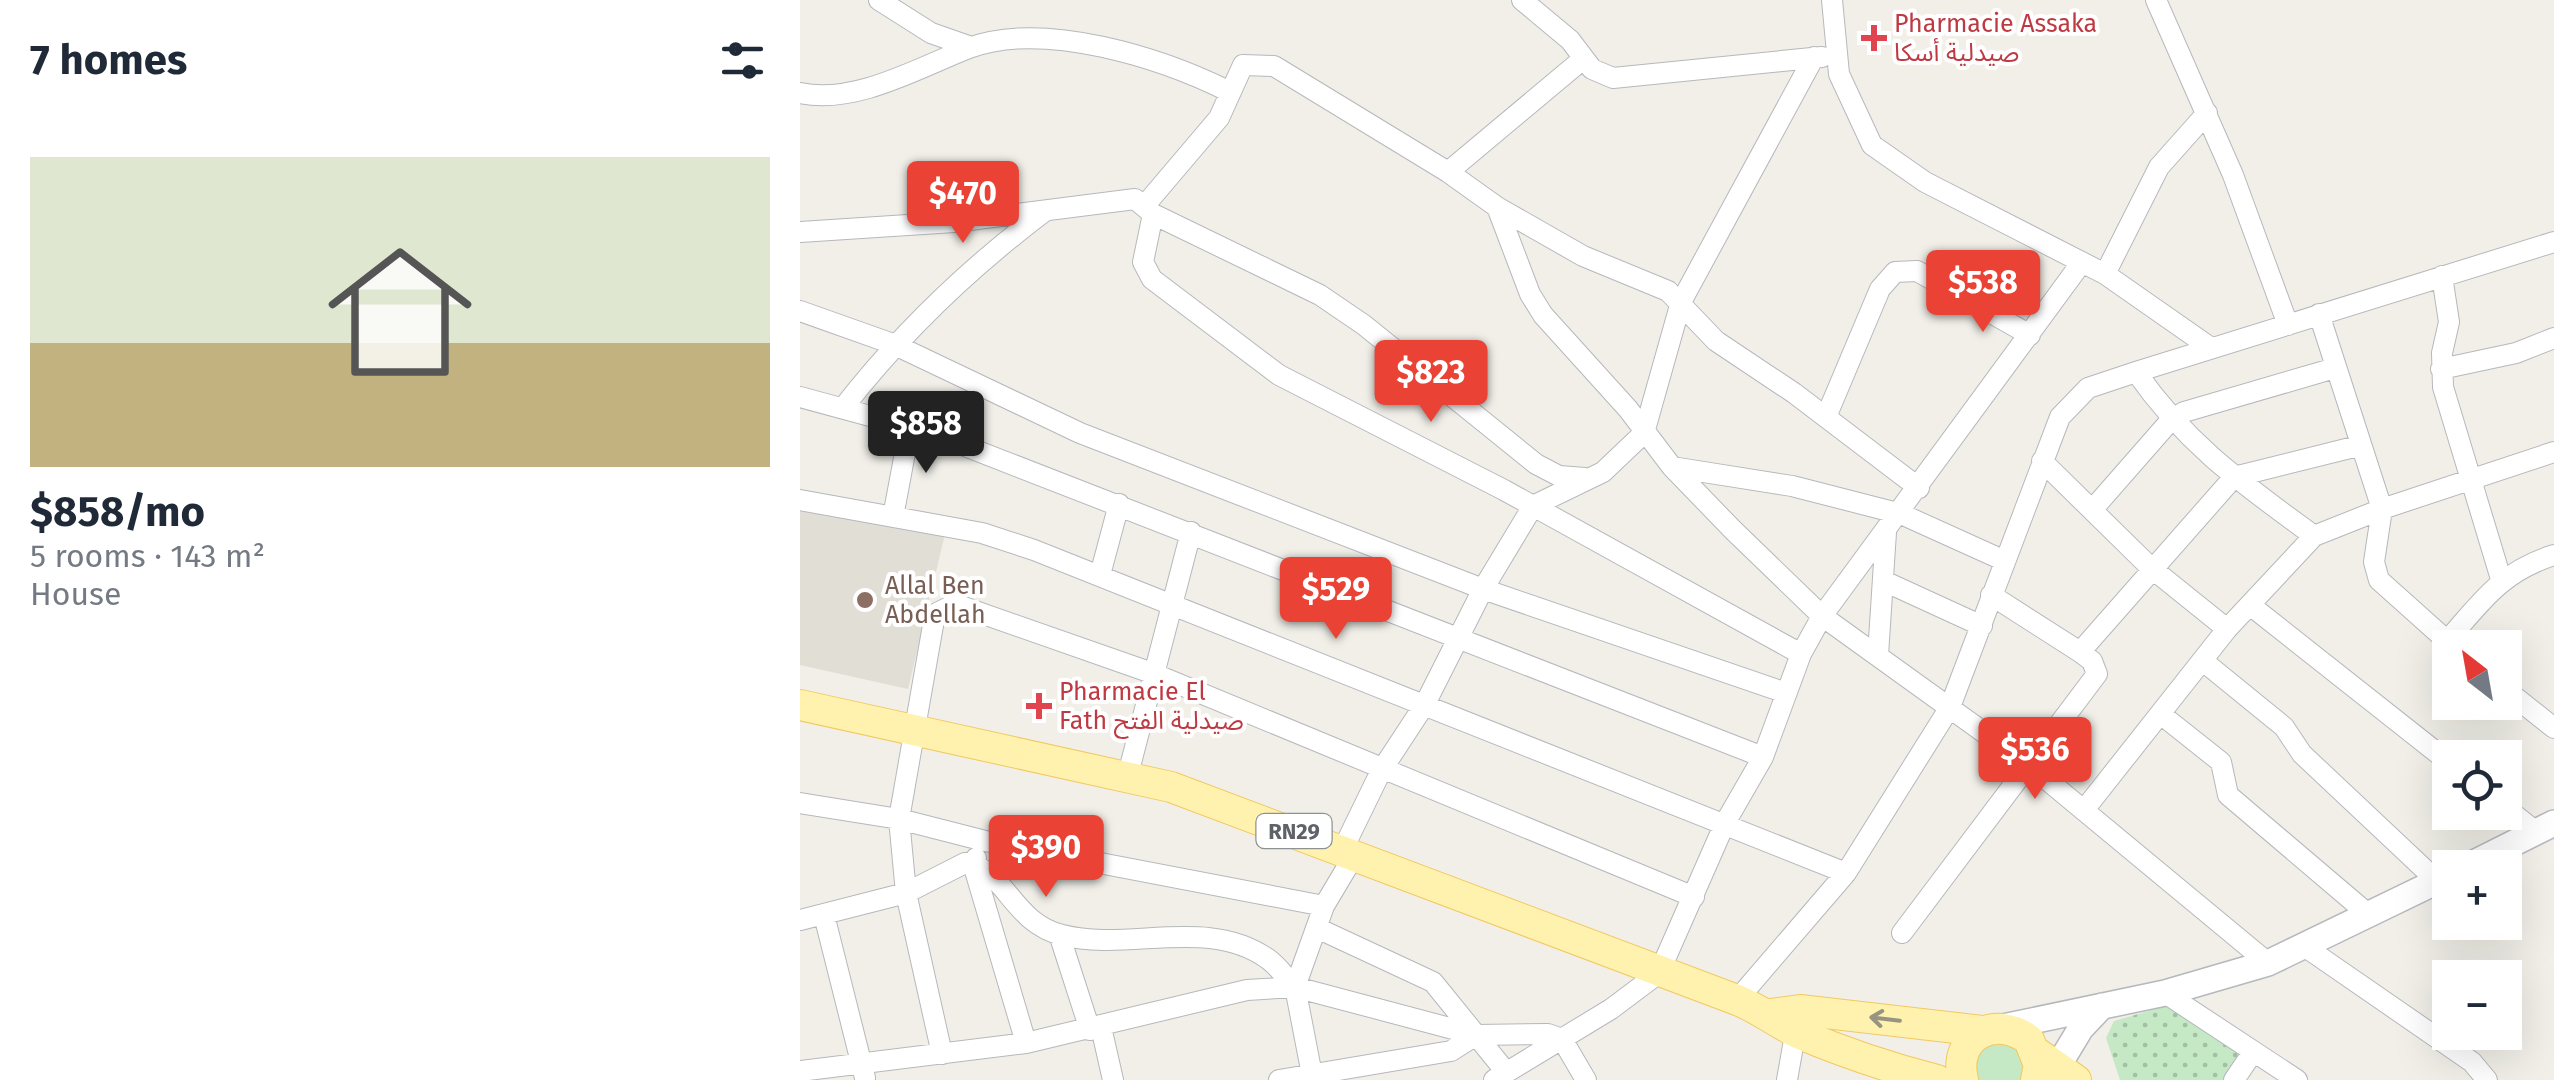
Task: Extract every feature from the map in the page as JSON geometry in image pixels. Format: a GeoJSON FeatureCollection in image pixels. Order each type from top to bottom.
{"type":"FeatureCollection","features":[{"type":"Feature","properties":{"kind":"main road","name":"RN29"},"geometry":{"type":"LineString","coordinates":[[800,705],[1171,787],[1789,1019],[1880,1066],[1937,1080]]}},
{"type":"Feature","properties":{"kind":"main road","name":"RN29"},"geometry":{"type":"LineString","coordinates":[[1789,1019],[1992,1029]]}},
{"type":"Feature","properties":{"kind":"main road"},"geometry":{"type":"LineString","coordinates":[[1963,1080],[1962,1056],[1992,1029],[2018,1031],[2052,1070]]}},
{"type":"Feature","properties":{"kind":"street"},"geometry":{"type":"LineString","coordinates":[[879,0],[931,33],[971,47]]}},
{"type":"Feature","properties":{"kind":"street"},"geometry":{"type":"LineString","coordinates":[[1522,0],[1570,40],[1600,74],[1613,78],[1836,55]]}},
{"type":"Feature","properties":{"kind":"street"},"geometry":{"type":"LineString","coordinates":[[1832,0],[1836,55],[1858,122],[1872,145],[1893,164],[2105,274],[2211,348]]}},
{"type":"Feature","properties":{"kind":"street"},"geometry":{"type":"LineString","coordinates":[[2156,0],[2207,112],[2288,325]]}},
{"type":"Feature","properties":{"kind":"street"},"geometry":{"type":"LineString","coordinates":[[800,93],[852,91],[909,76],[971,47],[1058,40],[1100,47],[1190,72],[1230,92]]}},
{"type":"Feature","properties":{"kind":"street"},"geometry":{"type":"LineString","coordinates":[[1312,1077],[1295,987],[1324,906],[1381,771],[1426,704],[1483,589],[1534,506],[1617,461],[1644,433],[1680,302],[1814,58]]}},
{"type":"Feature","properties":{"kind":"street"},"geometry":{"type":"LineString","coordinates":[[1448,172],[1583,59]]}},
{"type":"Feature","properties":{"kind":"street"},"geometry":{"type":"LineString","coordinates":[[1801,654],[1534,506],[1279,375],[1224,337],[1145,270],[1149,209],[1220,118],[1243,66],[1274,66],[1448,172],[1497,207],[1583,256],[1668,291],[1716,341],[1920,488]]}},
{"type":"Feature","properties":{"kind":"street"},"geometry":{"type":"LineString","coordinates":[[2105,274],[2158,167],[2207,112]]}},
{"type":"Feature","properties":{"kind":"street"},"geometry":{"type":"LineString","coordinates":[[800,232],[861,231],[1123,199],[1320,295],[1364,324],[1536,464],[1559,476],[1590,477]]}},
{"type":"Feature","properties":{"kind":"street"},"geometry":{"type":"LineString","coordinates":[[1497,207],[1530,294],[1543,314],[1672,467],[1822,616],[2029,765],[2268,963]]}},
{"type":"Feature","properties":{"kind":"street"},"geometry":{"type":"LineString","coordinates":[[843,408],[893,344],[980,260],[1045,211]]}},
{"type":"Feature","properties":{"kind":"street"},"geometry":{"type":"LineString","coordinates":[[1737,1000],[1846,872],[1950,707],[2042,461],[2070,402],[2088,388],[2136,372],[2554,242]]}},
{"type":"Feature","properties":{"kind":"street"},"geometry":{"type":"LineString","coordinates":[[1318,928],[1433,982],[1476,1035],[1500,1076],[1658,973],[1726,823],[1763,756],[1801,654],[1822,616],[1901,514],[2082,262]]}},
{"type":"Feature","properties":{"kind":"street"},"geometry":{"type":"LineString","coordinates":[[1826,417],[1880,288],[1895,272],[1917,270],[2030,335]]}},
{"type":"Feature","properties":{"kind":"street"},"geometry":{"type":"LineString","coordinates":[[2442,276],[2449,322],[2441,370],[2502,579]]}},
{"type":"Feature","properties":{"kind":"street"},"geometry":{"type":"LineString","coordinates":[[800,311],[893,344],[1080,433],[1483,589],[1786,693]]}},
{"type":"Feature","properties":{"kind":"street"},"geometry":{"type":"LineString","coordinates":[[2320,314],[2358,446],[2382,509],[2374,562],[2379,580],[2435,630]]}},
{"type":"Feature","properties":{"kind":"street"},"geometry":{"type":"LineString","coordinates":[[2441,370],[2516,353],[2554,338]]}},
{"type":"Feature","properties":{"kind":"street"},"geometry":{"type":"LineString","coordinates":[[2092,510],[2170,421],[2184,412],[2335,368]]}},
{"type":"Feature","properties":{"kind":"street"},"geometry":{"type":"LineString","coordinates":[[2136,372],[2170,421],[2234,477],[2314,536]]}},
{"type":"Feature","properties":{"kind":"street"},"geometry":{"type":"LineString","coordinates":[[800,397],[910,426],[1120,504],[1763,756]]}},
{"type":"Feature","properties":{"kind":"street"},"geometry":{"type":"LineString","coordinates":[[894,517],[910,426]]}},
{"type":"Feature","properties":{"kind":"street"},"geometry":{"type":"LineString","coordinates":[[2080,652],[2150,567],[2234,477],[2358,446]]}},
{"type":"Feature","properties":{"kind":"street"},"geometry":{"type":"LineString","coordinates":[[2084,810],[2227,629],[2314,536],[2471,477],[2554,452]]}},
{"type":"Feature","properties":{"kind":"street"},"geometry":{"type":"LineString","coordinates":[[2042,461],[2150,567],[2227,629]]}},
{"type":"Feature","properties":{"kind":"street"},"geometry":{"type":"LineString","coordinates":[[1672,467],[1792,486],[1901,514],[2005,562]]}},
{"type":"Feature","properties":{"kind":"street"},"geometry":{"type":"LineString","coordinates":[[800,500],[982,533],[1173,602],[1846,872]]}},
{"type":"Feature","properties":{"kind":"street"},"geometry":{"type":"LineString","coordinates":[[1100,575],[1120,504]]}},
{"type":"Feature","properties":{"kind":"street"},"geometry":{"type":"LineString","coordinates":[[1127,778],[1190,532]]}},
{"type":"Feature","properties":{"kind":"street"},"geometry":{"type":"LineString","coordinates":[[1878,656],[1886,582],[1886,532]]}},
{"type":"Feature","properties":{"kind":"street"},"geometry":{"type":"LineString","coordinates":[[2462,630],[2502,579],[2523,565],[2554,555]]}},
{"type":"Feature","properties":{"kind":"street"},"geometry":{"type":"LineString","coordinates":[[1886,582],[1982,626]]}},
{"type":"Feature","properties":{"kind":"street"},"geometry":{"type":"LineString","coordinates":[[1902,932],[2097,674],[2092,661],[2080,652],[1991,595]]}},
{"type":"Feature","properties":{"kind":"street"},"geometry":{"type":"LineString","coordinates":[[942,1054],[906,893],[899,819],[936,614],[955,604],[1152,674],[1694,897]]}},
{"type":"Feature","properties":{"kind":"street"},"geometry":{"type":"LineString","coordinates":[[2250,606],[2432,750]]}},
{"type":"Feature","properties":{"kind":"street"},"geometry":{"type":"LineString","coordinates":[[2203,661],[2284,727],[2302,754],[2432,868]]}},
{"type":"Feature","properties":{"kind":"street"},"geometry":{"type":"LineString","coordinates":[[2522,702],[2554,728]]}},
{"type":"Feature","properties":{"kind":"street"},"geometry":{"type":"LineString","coordinates":[[2162,716],[2221,762],[2228,796],[2368,914]]}},
{"type":"Feature","properties":{"kind":"street"},"geometry":{"type":"LineString","coordinates":[[800,804],[899,819],[984,841],[1324,906]]}},
{"type":"Feature","properties":{"kind":"street"},"geometry":{"type":"LineString","coordinates":[[2522,816],[2545,828]]}},
{"type":"Feature","properties":{"kind":"street"},"geometry":{"type":"LineString","coordinates":[[2500,850],[2545,828]]}},
{"type":"Feature","properties":{"kind":"street"},"geometry":{"type":"LineString","coordinates":[[984,841],[974,864],[1026,1043]]}},
{"type":"Feature","properties":{"kind":"street"},"geometry":{"type":"LineString","coordinates":[[800,920],[906,893],[954,868],[974,864],[995,878],[1027,919],[1060,934],[1104,941],[1190,936],[1232,942],[1268,958],[1295,987]]}},
{"type":"Feature","properties":{"kind":"street"},"geometry":{"type":"LineString","coordinates":[[1992,1029],[2164,993],[2268,963],[2432,883]]}},
{"type":"Feature","properties":{"kind":"street"},"geometry":{"type":"LineString","coordinates":[[824,915],[864,1073]]}},
{"type":"Feature","properties":{"kind":"street"},"geometry":{"type":"LineString","coordinates":[[1060,934],[1112,1080]]}},
{"type":"Feature","properties":{"kind":"street"},"geometry":{"type":"LineString","coordinates":[[2304,946],[2472,1062],[2486,1080]]}},
{"type":"Feature","properties":{"kind":"street"},"geometry":{"type":"LineString","coordinates":[[800,1071],[864,1073],[942,1054],[1026,1043],[1096,1028],[1247,990],[1295,987],[1476,1035],[1548,1034],[1562,1039],[1586,1080]]}},
{"type":"Feature","properties":{"kind":"street"},"geometry":{"type":"LineString","coordinates":[[2164,993],[2297,1080]]}},
{"type":"Feature","properties":{"kind":"street"},"geometry":{"type":"LineString","coordinates":[[2052,1070],[2081,1028],[2102,1006]]}},
{"type":"Feature","properties":{"kind":"street"},"geometry":{"type":"LineString","coordinates":[[1787,1080],[1789,1019]]}},
{"type":"Feature","properties":{"kind":"street"},"geometry":{"type":"LineString","coordinates":[[1279,1080],[1451,1051],[1476,1035]]}},
{"type":"Feature","properties":{"kind":"street"},"geometry":{"type":"LineString","coordinates":[[2234,1080],[2254,1052]]}},
{"type":"Feature","properties":{"kind":"shaded area","name":"Allal Ben Abdellah"},"geometry":{"type":"Polygon","coordinates":[[[800,510],[945,534],[908,689],[800,665],[800,510]]]}},
{"type":"Feature","properties":{"kind":"green space"},"geometry":{"type":"Polygon","coordinates":[[[2166,1006],[2243,1056],[2227,1080],[2120,1080],[2106,1038],[2114,1021],[2166,1006]]]}},
{"type":"Feature","properties":{"kind":"green space"},"geometry":{"type":"Polygon","coordinates":[[[2010,1039],[2027,1059],[2023,1080],[1976,1080],[1976,1049],[2010,1039]]]}},
{"type":"Feature","properties":{"kind":"place","name":"Pharmacie Assaka صيدلية أسكا"},"geometry":{"type":"Point","coordinates":[1874,38]}},
{"type":"Feature","properties":{"kind":"place","name":"Allal Ben Abdellah"},"geometry":{"type":"Point","coordinates":[865,600]}},
{"type":"Feature","properties":{"kind":"place","name":"Pharmacie El Fath صيدلية الفتح"},"geometry":{"type":"Point","coordinates":[1039,706]}}]}
